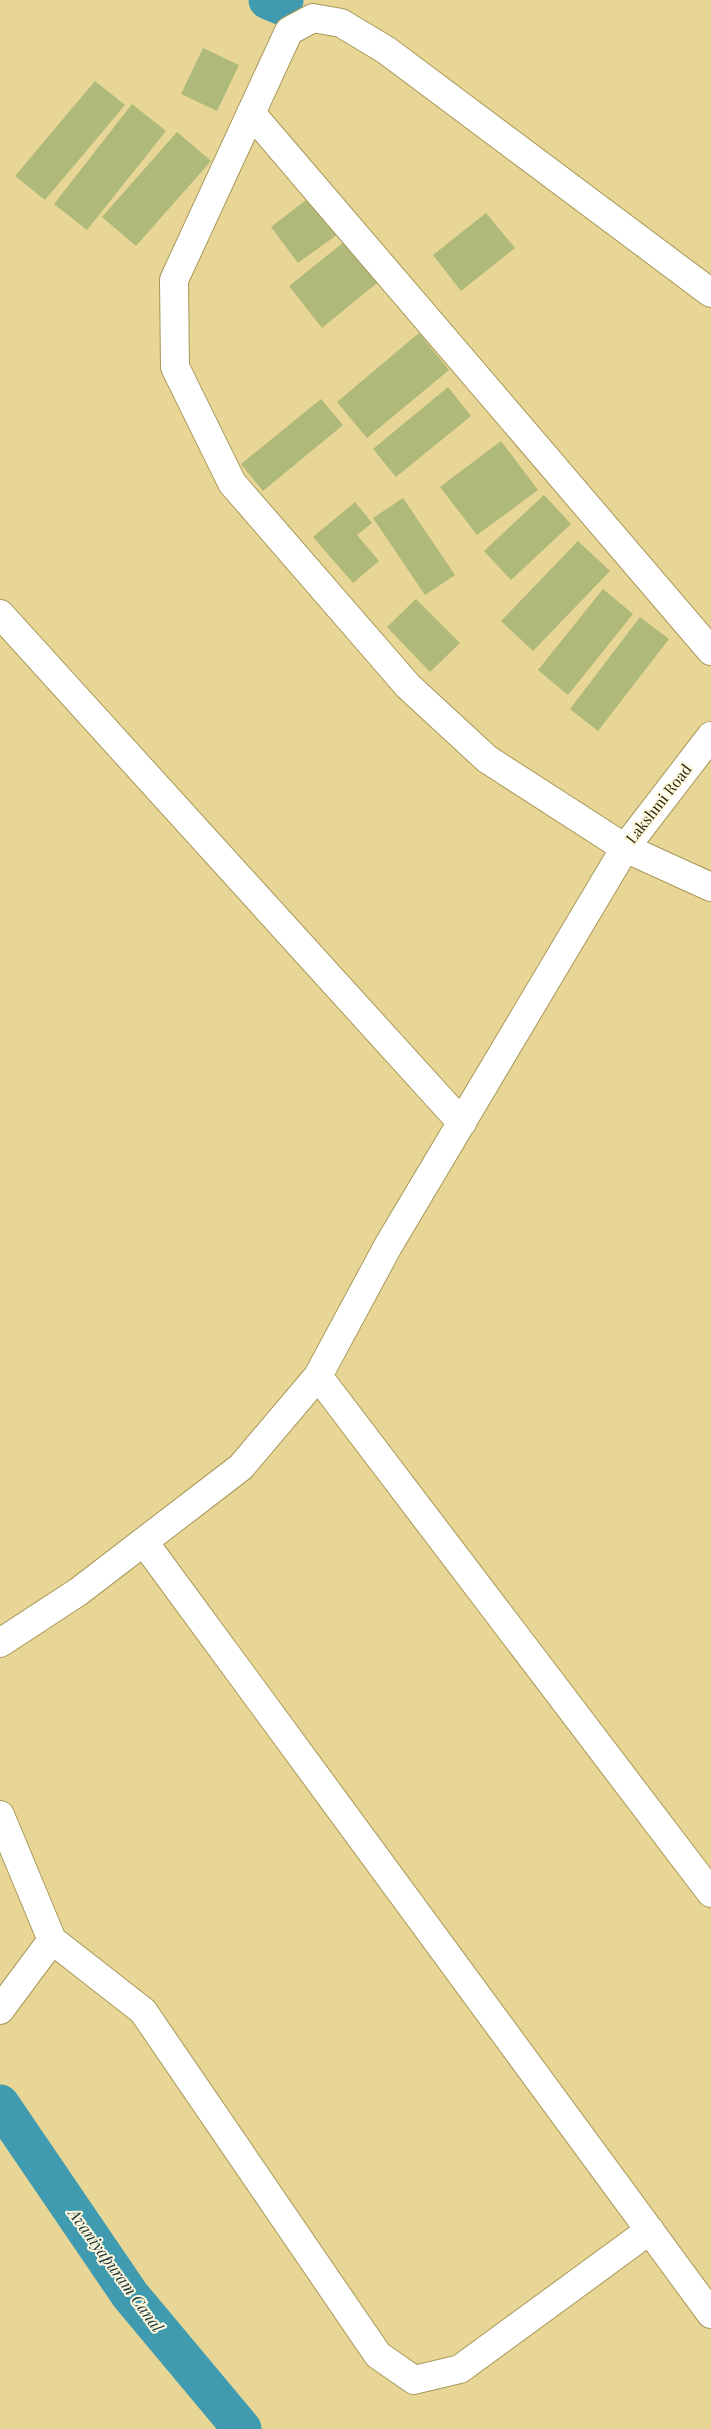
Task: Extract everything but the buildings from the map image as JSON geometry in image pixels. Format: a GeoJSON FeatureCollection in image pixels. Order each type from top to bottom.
{"type":"FeatureCollection","features":[{"type":"Feature","properties":{"kind":"street"},"geometry":{"type":"LineString","coordinates":[[711,293],[386,50],[341,23],[313,18],[289,31],[174,280],[175,367],[232,483],[408,686],[487,759],[625,848],[711,887]]}},
{"type":"Feature","properties":{"kind":"street"},"geometry":{"type":"LineString","coordinates":[[251,113],[711,651]]}},
{"type":"Feature","properties":{"kind":"street"},"geometry":{"type":"LineString","coordinates":[[0,614],[462,1123]]}},
{"type":"Feature","properties":{"kind":"street","name":"Lakshmi Road"},"geometry":{"type":"LineString","coordinates":[[0,1643],[78,1592],[241,1467],[318,1376],[388,1246],[625,848],[711,736]]}},
{"type":"Feature","properties":{"kind":"street"},"geometry":{"type":"LineString","coordinates":[[318,1376],[711,1892]]}},
{"type":"Feature","properties":{"kind":"street"},"geometry":{"type":"LineString","coordinates":[[144,1542],[711,2314]]}},
{"type":"Feature","properties":{"kind":"street"},"geometry":{"type":"LineString","coordinates":[[0,1815],[52,1940],[143,2011],[378,2355],[414,2380],[460,2369],[650,2230]]}},
{"type":"Feature","properties":{"kind":"street"},"geometry":{"type":"LineString","coordinates":[[0,2010],[52,1940]]}},
{"type":"Feature","properties":{"kind":"waterway","name":"Avaniyapuram Canal"},"geometry":{"type":"LineString","coordinates":[[268,0],[280,5],[284,0]]}},
{"type":"Feature","properties":{"kind":"waterway","name":"Avaniyapuram Canal"},"geometry":{"type":"LineString","coordinates":[[0,2104],[130,2295],[242,2429]]}}]}
